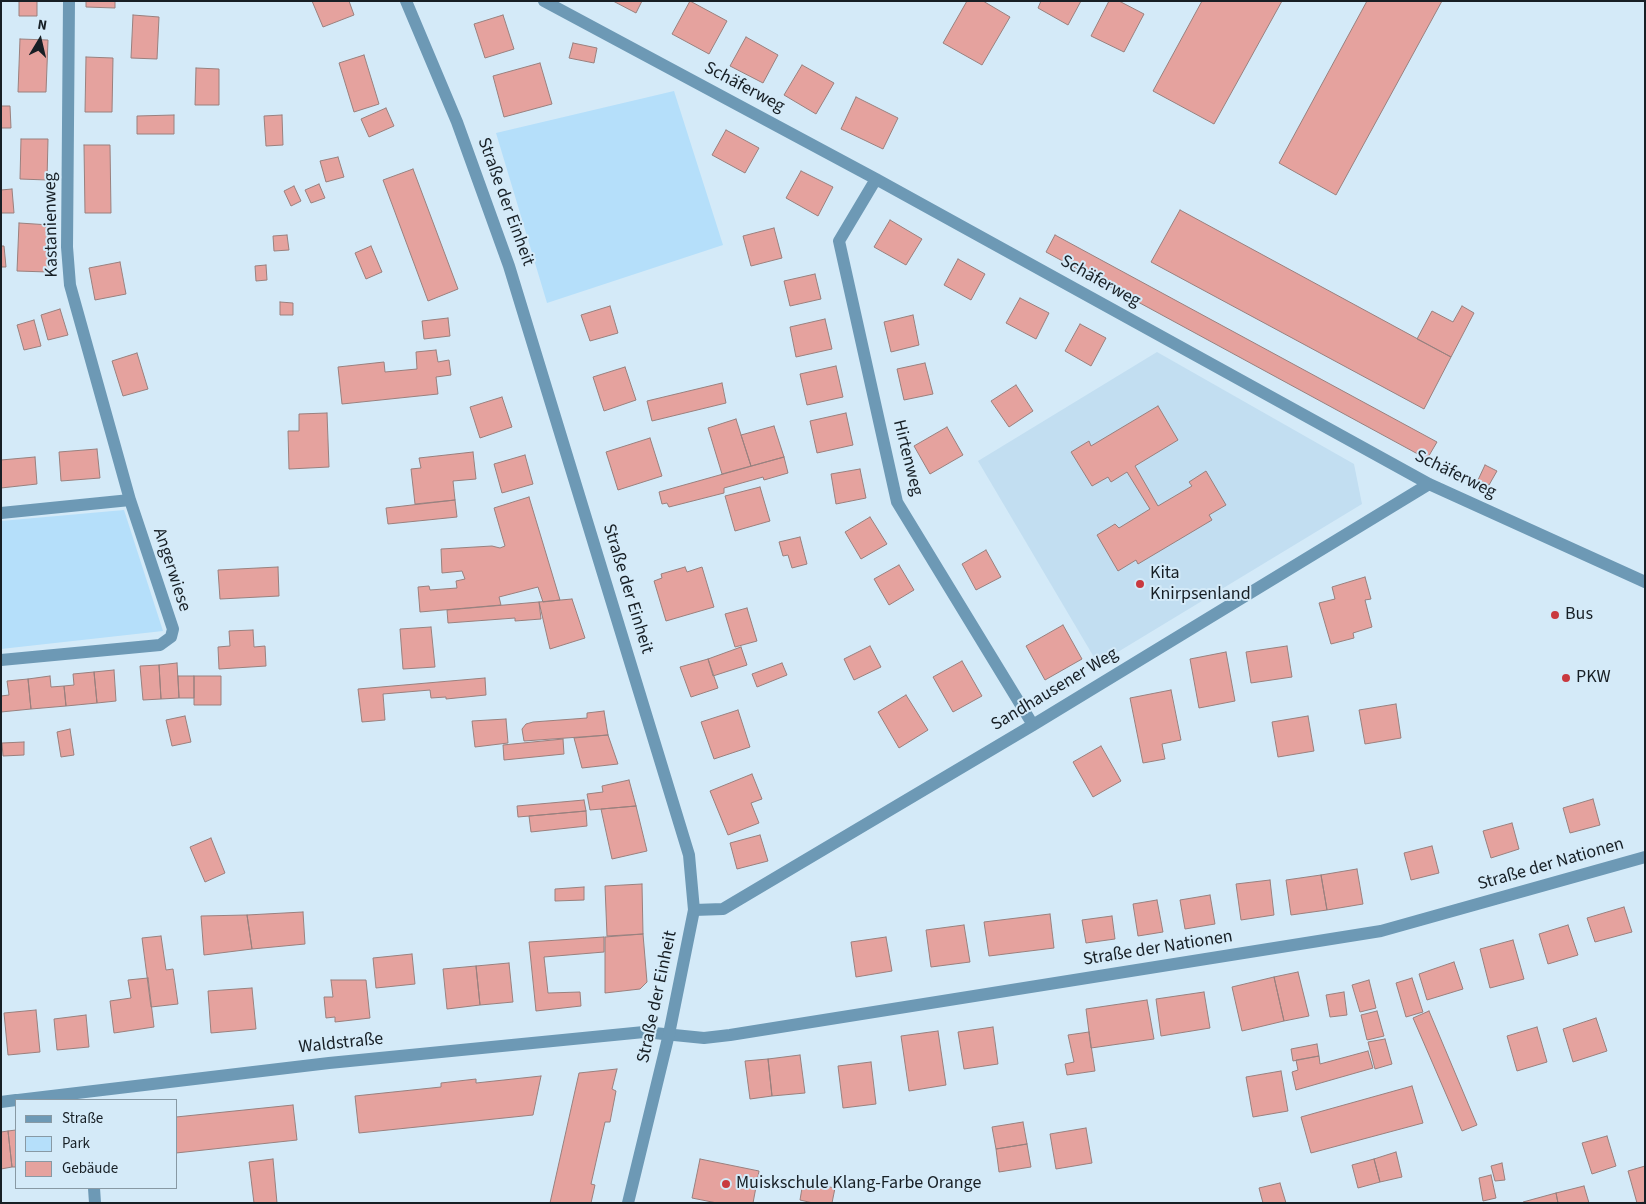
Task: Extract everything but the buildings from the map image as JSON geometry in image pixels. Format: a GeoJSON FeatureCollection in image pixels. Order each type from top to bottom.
{"type":"FeatureCollection","features":[{"type":"Feature","properties":{"kind":"street","name":"Kastanienweg"},"geometry":{"type":"LineString","coordinates":[[69,1],[67,247],[70,285],[130,500]]}},
{"type":"Feature","properties":{"kind":"street","name":"Straße der Einheit"},"geometry":{"type":"LineString","coordinates":[[406,1],[457,122],[509,266],[689,855],[694,910],[669,1034],[628,1203]]}},
{"type":"Feature","properties":{"kind":"street","name":"Schäferweg"},"geometry":{"type":"LineString","coordinates":[[544,1],[876,178],[1429,484],[1645,582]]}},
{"type":"Feature","properties":{"kind":"street","name":"Hirtenweg"},"geometry":{"type":"LineString","coordinates":[[876,178],[839,241],[897,502],[1033,725]]}},
{"type":"Feature","properties":{"kind":"street","name":"Sandhausener Weg"},"geometry":{"type":"LineString","coordinates":[[694,910],[723,909],[1033,725],[1429,484]]}},
{"type":"Feature","properties":{"kind":"street"},"geometry":{"type":"LineString","coordinates":[[1,512],[130,500]]}},
{"type":"Feature","properties":{"kind":"street","name":"Angerwiese"},"geometry":{"type":"LineString","coordinates":[[1,660],[160,644],[170,637],[172,629],[130,500]]}},
{"type":"Feature","properties":{"kind":"street","name":"Straße der Nationen"},"geometry":{"type":"LineString","coordinates":[[669,1034],[704,1038],[730,1035],[1381,931],[1645,857]]}},
{"type":"Feature","properties":{"kind":"street","name":"Waldstraße"},"geometry":{"type":"LineString","coordinates":[[40,1099],[86,1097],[339,1062],[644,1032],[669,1034]]}},
{"type":"Feature","properties":{"kind":"street","name":"Waldstraße"},"geometry":{"type":"LineString","coordinates":[[1,1102],[15,1100]]}},
{"type":"Feature","properties":{"kind":"street"},"geometry":{"type":"LineString","coordinates":[[94,1189],[95,1203]]}},
{"type":"Feature","properties":{"kind":"shaded area","name":"Kita Knirpsenland"},"geometry":{"type":"Polygon","coordinates":[[[1157,352],[1354,464],[1362,504],[1098,664],[978,461],[1157,352]]]}},
{"type":"Feature","properties":{"kind":"green space"},"geometry":{"type":"Polygon","coordinates":[[[674,91],[723,245],[547,303],[496,133],[674,91]]]}},
{"type":"Feature","properties":{"kind":"green space"},"geometry":{"type":"Polygon","coordinates":[[[124,510],[163,631],[1,649],[1,521],[124,510]]]}},
{"type":"Feature","properties":{"kind":"place","name":"Kita Knirpsenland"},"geometry":{"type":"Point","coordinates":[1140,584]}},
{"type":"Feature","properties":{"kind":"place","name":"Bus"},"geometry":{"type":"Point","coordinates":[1555,615]}},
{"type":"Feature","properties":{"kind":"place","name":"PKW"},"geometry":{"type":"Point","coordinates":[1566,678]}},
{"type":"Feature","properties":{"kind":"place","name":"Muiskschule Klang-Farbe Orange"},"geometry":{"type":"Point","coordinates":[726,1184]}}]}
